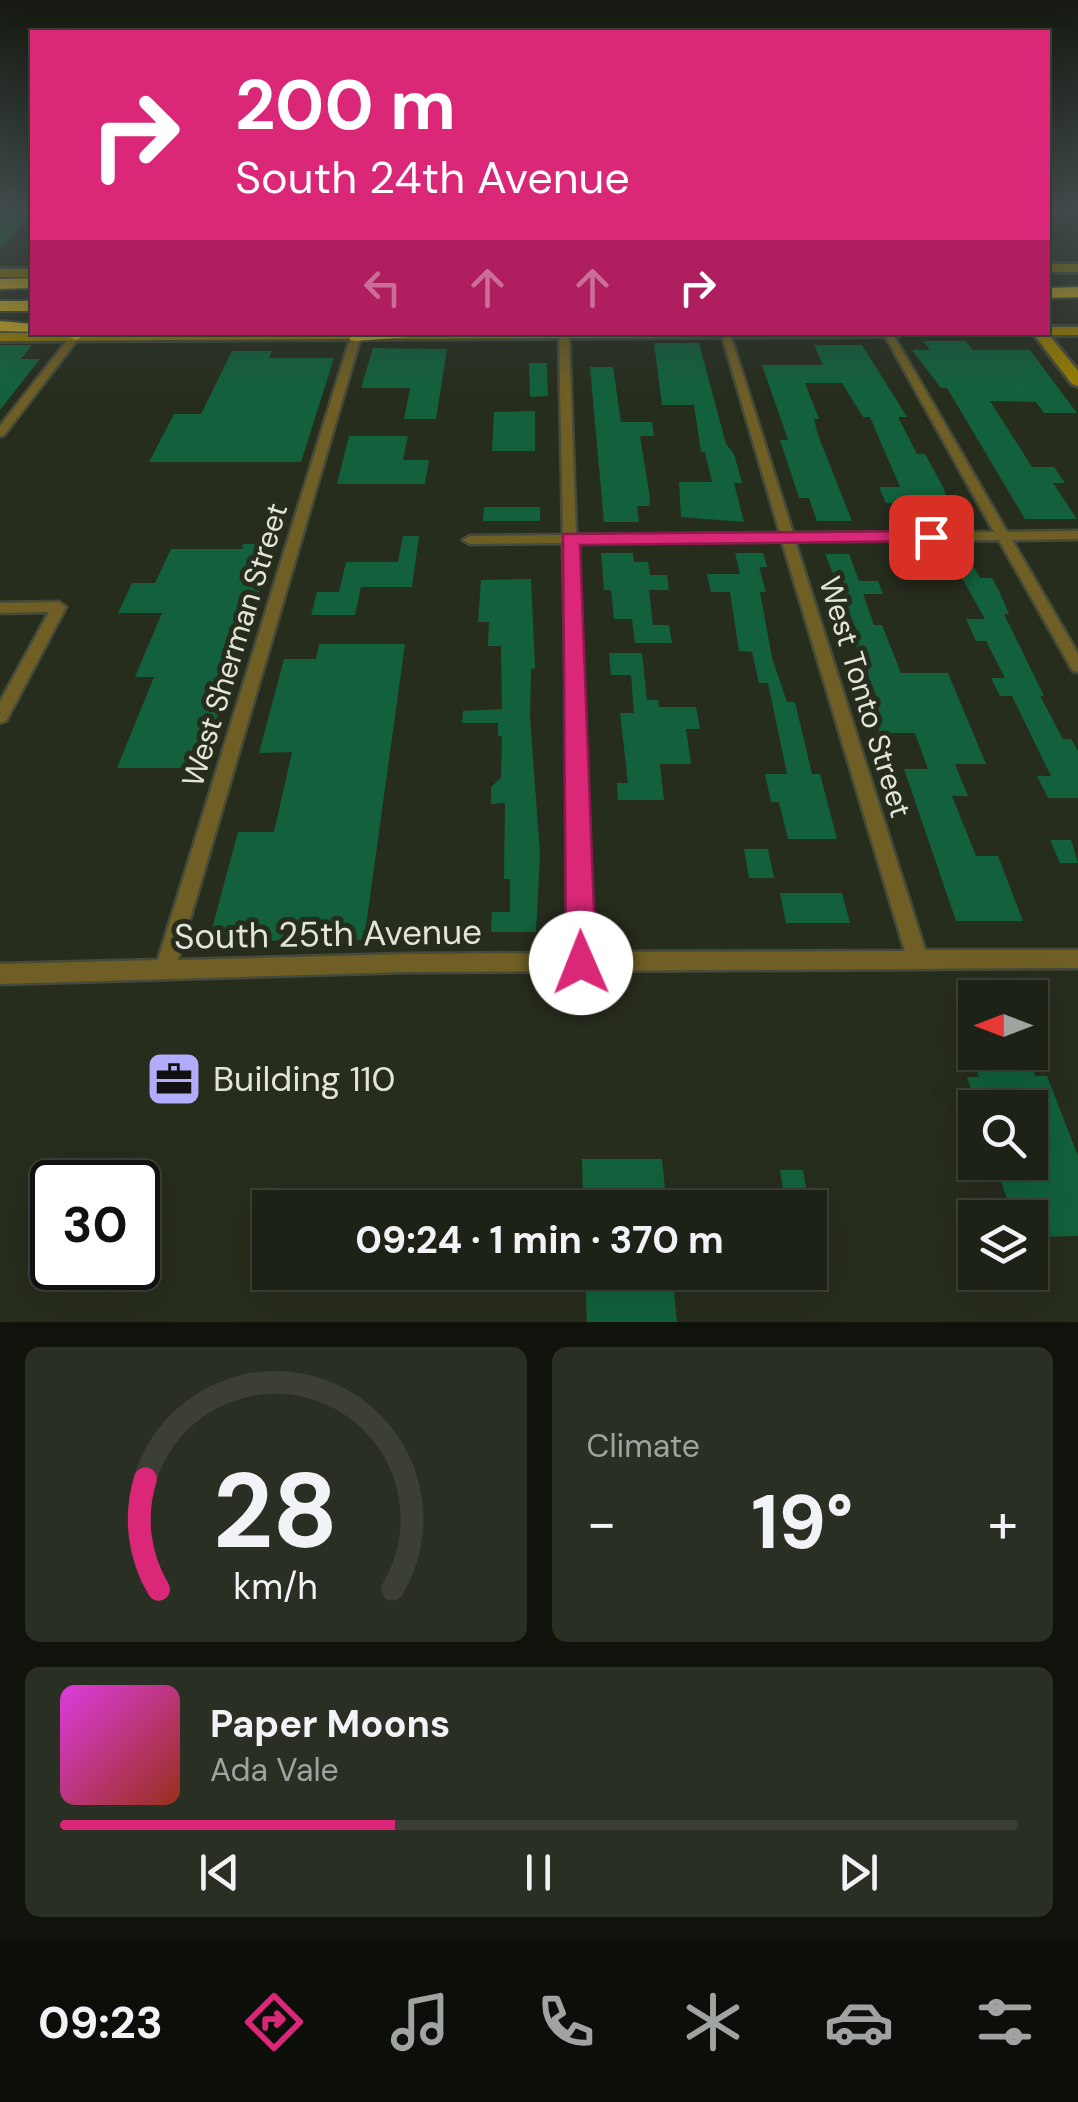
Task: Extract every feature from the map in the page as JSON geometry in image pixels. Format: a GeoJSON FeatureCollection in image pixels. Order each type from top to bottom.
{"type":"FeatureCollection","features":[{"type":"Feature","properties":{"kind":"highway"},"geometry":{"type":"LineString","coordinates":[[0,284],[30,283]]}},
{"type":"Feature","properties":{"kind":"highway"},"geometry":{"type":"LineString","coordinates":[[1050,292],[1078,292]]}},
{"type":"Feature","properties":{"kind":"highway"},"geometry":{"type":"LineString","coordinates":[[0,295],[30,295]]}},
{"type":"Feature","properties":{"kind":"highway"},"geometry":{"type":"LineString","coordinates":[[1050,305],[1078,305]]}},
{"type":"Feature","properties":{"kind":"highway"},"geometry":{"type":"LineString","coordinates":[[0,306],[30,306]]}},
{"type":"Feature","properties":{"kind":"highway"},"geometry":{"type":"LineString","coordinates":[[0,326],[30,328]]}},
{"type":"Feature","properties":{"kind":"highway"},"geometry":{"type":"LineString","coordinates":[[356,336],[369,335]]}},
{"type":"Feature","properties":{"kind":"main road"},"geometry":{"type":"LineString","coordinates":[[0,273],[30,272]]}},
{"type":"Feature","properties":{"kind":"main road"},"geometry":{"type":"LineString","coordinates":[[1050,329],[1078,331]]}},
{"type":"Feature","properties":{"kind":"main road"},"geometry":{"type":"LineString","coordinates":[[1050,332],[1078,357]]}},
{"type":"Feature","properties":{"kind":"main road"},"geometry":{"type":"LineString","coordinates":[[1050,334],[1078,381]]}},
{"type":"Feature","properties":{"kind":"main road"},"geometry":{"type":"LineString","coordinates":[[0,337],[48,335]]}},
{"type":"Feature","properties":{"kind":"main road"},"geometry":{"type":"LineString","coordinates":[[298,335],[564,335]]}},
{"type":"Feature","properties":{"kind":"street"},"geometry":{"type":"LineString","coordinates":[[0,433],[71,335]]}},
{"type":"Feature","properties":{"kind":"street"},"geometry":{"type":"LineString","coordinates":[[564,335],[581,963]]}},
{"type":"Feature","properties":{"kind":"street","name":"West Tonto Street"},"geometry":{"type":"LineString","coordinates":[[725,335],[918,962]]}},
{"type":"Feature","properties":{"kind":"street"},"geometry":{"type":"LineString","coordinates":[[888,335],[1078,667]]}},
{"type":"Feature","properties":{"kind":"street","name":"West Sherman Street"},"geometry":{"type":"LineString","coordinates":[[166,969],[356,336]]}},
{"type":"Feature","properties":{"kind":"street"},"geometry":{"type":"LineString","coordinates":[[470,540],[1078,536]]}},
{"type":"Feature","properties":{"kind":"street"},"geometry":{"type":"LineString","coordinates":[[0,608],[60,607],[0,716]]}},
{"type":"Feature","properties":{"kind":"street","name":"South 25th Avenue"},"geometry":{"type":"LineString","coordinates":[[0,974],[1078,959]]}},
{"type":"Feature","properties":{"kind":"building"},"geometry":{"type":"Polygon","coordinates":[[[923,341],[966,341],[973,350],[1030,350],[1077,413],[1044,413],[1036,402],[990,401],[1032,467],[1054,467],[1065,483],[1053,483],[1077,519],[1025,519],[947,388],[941,388],[912,350],[930,350],[923,341]]]}},
{"type":"Feature","properties":{"kind":"building"},"geometry":{"type":"Polygon","coordinates":[[[654,343],[699,343],[726,444],[734,454],[742,483],[734,483],[744,522],[681,517],[679,482],[712,482],[705,452],[701,452],[694,405],[662,405],[654,343]]]}},
{"type":"Feature","properties":{"kind":"building"},"geometry":{"type":"Polygon","coordinates":[[[0,345],[32,345],[21,359],[40,359],[0,410],[0,345]]]}},
{"type":"Feature","properties":{"kind":"building"},"geometry":{"type":"Polygon","coordinates":[[[814,345],[862,345],[907,417],[898,417],[917,454],[925,454],[955,521],[928,521],[920,503],[886,503],[879,487],[900,487],[870,417],[863,417],[842,383],[805,383],[819,419],[814,419],[818,435],[852,521],[817,521],[809,498],[799,498],[780,440],[788,440],[762,365],[823,365],[814,345]]]}},
{"type":"Feature","properties":{"kind":"building"},"geometry":{"type":"Polygon","coordinates":[[[373,348],[447,349],[436,419],[404,419],[410,388],[361,388],[373,348]]]}},
{"type":"Feature","properties":{"kind":"building"},"geometry":{"type":"Polygon","coordinates":[[[232,351],[272,351],[269,358],[334,358],[301,462],[149,462],[174,414],[201,414],[232,351]]]}},
{"type":"Feature","properties":{"kind":"building"},"geometry":{"type":"Polygon","coordinates":[[[529,363],[547,363],[548,396],[530,397],[529,363]]]}},
{"type":"Feature","properties":{"kind":"building"},"geometry":{"type":"Polygon","coordinates":[[[590,367],[613,367],[621,422],[652,422],[654,436],[640,436],[650,498],[649,506],[637,506],[639,522],[604,522],[590,367]]]}},
{"type":"Feature","properties":{"kind":"building"},"geometry":{"type":"Polygon","coordinates":[[[535,411],[535,451],[492,451],[494,412],[535,411]]]}},
{"type":"Feature","properties":{"kind":"building"},"geometry":{"type":"Polygon","coordinates":[[[349,436],[408,436],[403,460],[429,460],[425,484],[337,484],[349,436]]]}},
{"type":"Feature","properties":{"kind":"building"},"geometry":{"type":"Polygon","coordinates":[[[484,507],[540,507],[540,521],[483,521],[484,507]]]}},
{"type":"Feature","properties":{"kind":"building"},"geometry":{"type":"Polygon","coordinates":[[[403,536],[419,536],[412,587],[361,587],[355,615],[311,615],[317,592],[339,592],[346,562],[398,562],[403,536]]]}},
{"type":"Feature","properties":{"kind":"building"},"geometry":{"type":"Polygon","coordinates":[[[243,544],[257,544],[243,583],[262,583],[205,756],[191,756],[187,768],[117,768],[154,677],[135,677],[162,613],[118,613],[132,583],[155,583],[171,549],[242,549],[243,544]]]}},
{"type":"Feature","properties":{"kind":"building"},"geometry":{"type":"Polygon","coordinates":[[[601,553],[633,553],[634,562],[648,562],[650,575],[667,575],[669,590],[649,590],[653,625],[669,625],[672,643],[635,643],[632,619],[614,619],[611,590],[604,590],[601,553]]]}},
{"type":"Feature","properties":{"kind":"building"},"geometry":{"type":"Polygon","coordinates":[[[735,553],[763,553],[767,567],[759,567],[766,592],[760,592],[772,658],[787,702],[795,702],[812,774],[820,774],[837,839],[788,839],[779,802],[771,802],[765,774],[787,774],[768,683],[759,683],[752,652],[739,651],[730,592],[711,592],[707,574],[740,574],[735,553]]]}},
{"type":"Feature","properties":{"kind":"building"},"geometry":{"type":"Polygon","coordinates":[[[825,554],[849,554],[859,581],[878,581],[883,594],[863,594],[874,625],[882,625],[901,673],[948,673],[986,764],[955,764],[968,796],[952,796],[976,856],[998,856],[1023,921],[956,921],[904,769],[928,769],[915,733],[880,733],[870,702],[879,702],[849,631],[857,631],[825,554]]]}},
{"type":"Feature","properties":{"kind":"building"},"geometry":{"type":"Polygon","coordinates":[[[953,562],[971,562],[980,578],[992,578],[999,591],[1009,614],[1004,614],[1044,696],[1040,696],[1063,739],[1071,739],[1078,751],[1078,798],[1048,798],[1037,776],[1051,776],[1012,696],[1000,696],[991,678],[1005,678],[986,641],[976,641],[966,619],[985,619],[953,562]]]}},
{"type":"Feature","properties":{"kind":"building"},"geometry":{"type":"Polygon","coordinates":[[[531,579],[535,668],[531,669],[530,718],[540,854],[536,932],[491,932],[492,912],[510,912],[510,879],[504,879],[505,803],[491,804],[491,787],[501,778],[502,736],[498,736],[498,723],[462,723],[463,711],[502,709],[501,646],[488,646],[489,622],[478,622],[481,580],[531,579]]]}},
{"type":"Feature","properties":{"kind":"building"},"geometry":{"type":"Polygon","coordinates":[[[319,644],[405,644],[364,940],[226,941],[228,936],[210,936],[238,832],[274,832],[292,752],[259,753],[284,659],[316,659],[319,644]]]}},
{"type":"Feature","properties":{"kind":"building"},"geometry":{"type":"Polygon","coordinates":[[[609,653],[642,653],[647,700],[658,700],[659,707],[696,707],[700,729],[686,729],[691,764],[660,764],[664,800],[618,800],[617,783],[628,783],[620,713],[634,713],[631,675],[611,675],[609,653]]]}},
{"type":"Feature","properties":{"kind":"building"},"geometry":{"type":"Polygon","coordinates":[[[1050,840],[1071,840],[1078,863],[1060,863],[1050,840]]]}},
{"type":"Feature","properties":{"kind":"building"},"geometry":{"type":"Polygon","coordinates":[[[744,849],[768,849],[774,878],[749,878],[744,849]]]}},
{"type":"Feature","properties":{"kind":"building"},"geometry":{"type":"Polygon","coordinates":[[[780,893],[842,893],[850,923],[786,923],[780,893]]]}},
{"type":"Feature","properties":{"kind":"building"},"geometry":{"type":"Polygon","coordinates":[[[977,1070],[1033,1070],[1035,1076],[1047,1076],[1078,1156],[1078,1236],[1048,1237],[1048,1200],[1007,1200],[1001,1180],[1048,1180],[1048,1090],[971,1090],[967,1077],[979,1077],[977,1070]]]}},
{"type":"Feature","properties":{"kind":"building"},"geometry":{"type":"Polygon","coordinates":[[[582,1159],[662,1159],[665,1190],[583,1190],[582,1159]]]}},
{"type":"Feature","properties":{"kind":"building"},"geometry":{"type":"Polygon","coordinates":[[[780,1170],[803,1170],[807,1190],[783,1190],[780,1170]]]}},
{"type":"Feature","properties":{"kind":"building"},"geometry":{"type":"Polygon","coordinates":[[[586,1290],[674,1290],[677,1322],[587,1322],[586,1290]]]}},
{"type":"Feature","properties":{"kind":"place","name":"Building 110"},"geometry":{"type":"Point","coordinates":[174,1079]}},
{"type":"Feature","properties":{"kind":"route"},"geometry":{"type":"LineString","coordinates":[[581,963],[570,538],[931,537]]}}]}
